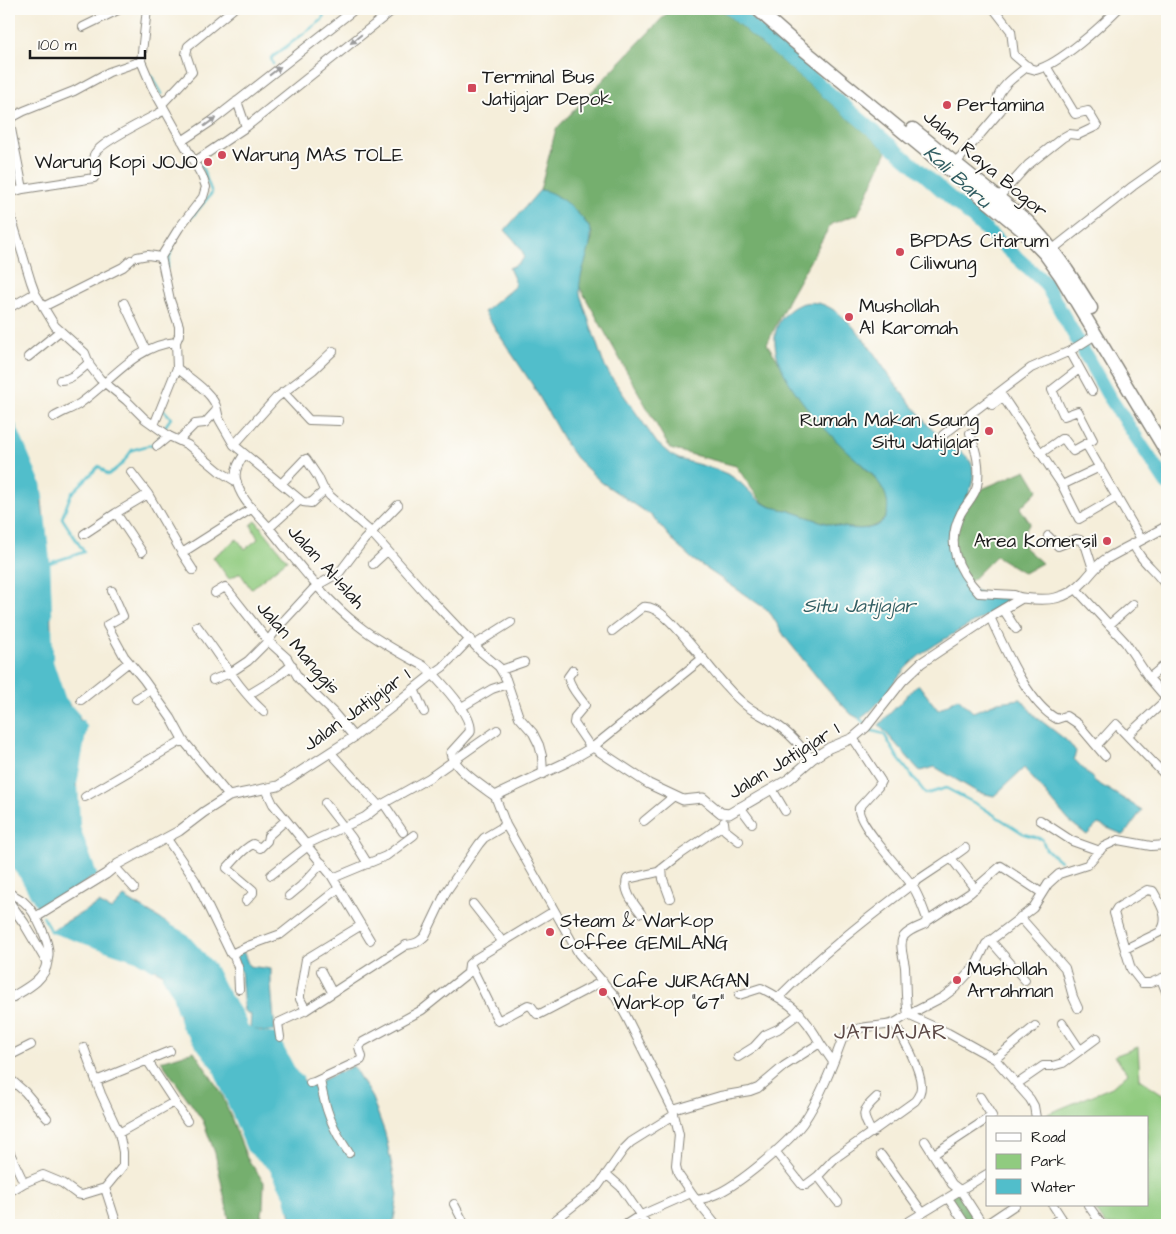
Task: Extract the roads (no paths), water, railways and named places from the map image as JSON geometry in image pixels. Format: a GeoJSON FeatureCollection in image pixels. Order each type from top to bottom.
{"type":"FeatureCollection","features":[{"type":"Feature","properties":{"kind":"highway","name":"Jalan Raya Bogor"},"geometry":{"type":"LineString","coordinates":[[757,9],[792,40],[912,134],[956,163],[1027,221],[1053,249],[1073,278],[1167,437]]}},
{"type":"Feature","properties":{"kind":"highway","name":"Jalan Raya Bogor"},"geometry":{"type":"LineString","coordinates":[[769,9],[1034,242],[1060,275],[1167,453]]}},
{"type":"Feature","properties":{"kind":"street"},"geometry":{"type":"LineString","coordinates":[[83,27],[120,9]]}},
{"type":"Feature","properties":{"kind":"street"},"geometry":{"type":"LineString","coordinates":[[147,9],[141,62],[152,87],[206,187],[203,197],[179,228],[161,257],[170,300],[179,326],[179,335],[176,342],[177,368],[154,425]]}},
{"type":"Feature","properties":{"kind":"street"},"geometry":{"type":"LineString","coordinates":[[9,193],[23,189],[94,178],[96,174],[93,156],[98,149],[163,107],[192,72],[186,54],[188,46],[233,9]]}},
{"type":"Feature","properties":{"kind":"street"},"geometry":{"type":"LineString","coordinates":[[182,142],[355,9]]}},
{"type":"Feature","properties":{"kind":"street"},"geometry":{"type":"LineString","coordinates":[[194,162],[246,127],[394,9]]}},
{"type":"Feature","properties":{"kind":"street"},"geometry":{"type":"LineString","coordinates":[[994,9],[1011,31],[1014,54],[1036,70],[1046,66],[1086,38],[1118,9]]}},
{"type":"Feature","properties":{"kind":"street"},"geometry":{"type":"LineString","coordinates":[[23,189],[9,119],[74,91],[109,72],[141,62]]}},
{"type":"Feature","properties":{"kind":"street"},"geometry":{"type":"LineString","coordinates":[[956,163],[1001,110],[1002,107],[997,100],[1000,93],[1012,79],[1028,66]]}},
{"type":"Feature","properties":{"kind":"street"},"geometry":{"type":"LineString","coordinates":[[998,198],[1028,166],[1062,138],[1069,134],[1078,135],[1097,126],[1088,111],[1075,114],[1046,66]]}},
{"type":"Feature","properties":{"kind":"street"},"geometry":{"type":"LineString","coordinates":[[237,101],[246,127]]}},
{"type":"Feature","properties":{"kind":"street"},"geometry":{"type":"LineString","coordinates":[[1053,249],[1133,186],[1167,162]]}},
{"type":"Feature","properties":{"kind":"street"},"geometry":{"type":"LineString","coordinates":[[9,203],[10,220],[35,293],[60,331],[85,353],[94,373],[154,425],[169,436],[179,440],[237,482]]}},
{"type":"Feature","properties":{"kind":"street"},"geometry":{"type":"LineString","coordinates":[[43,307],[134,259],[148,255],[161,257]]}},
{"type":"Feature","properties":{"kind":"street"},"geometry":{"type":"LineString","coordinates":[[9,308],[35,293]]}},
{"type":"Feature","properties":{"kind":"street"},"geometry":{"type":"LineString","coordinates":[[124,303],[146,350]]}},
{"type":"Feature","properties":{"kind":"street"},"geometry":{"type":"LineString","coordinates":[[28,356],[60,331]]}},
{"type":"Feature","properties":{"kind":"street"},"geometry":{"type":"LineString","coordinates":[[944,435],[1031,368],[1073,349],[1097,334]]}},
{"type":"Feature","properties":{"kind":"street"},"geometry":{"type":"LineString","coordinates":[[54,417],[78,404],[146,350],[163,343],[176,342]]}},
{"type":"Feature","properties":{"kind":"street"},"geometry":{"type":"LineString","coordinates":[[1073,349],[1079,369],[1092,391]]}},
{"type":"Feature","properties":{"kind":"street"},"geometry":{"type":"LineString","coordinates":[[234,445],[268,405],[313,370],[333,351]]}},
{"type":"Feature","properties":{"kind":"street"},"geometry":{"type":"LineString","coordinates":[[60,380],[66,380],[89,363]]}},
{"type":"Feature","properties":{"kind":"street"},"geometry":{"type":"LineString","coordinates":[[177,368],[212,398],[227,434],[244,455],[282,483],[306,504],[310,503],[325,490]]}},
{"type":"Feature","properties":{"kind":"street"},"geometry":{"type":"LineString","coordinates":[[1041,453],[1059,440],[1064,439],[1073,451],[1076,451],[1093,440],[1079,412],[1076,410],[1064,416],[1052,390],[1079,369]]}},
{"type":"Feature","properties":{"kind":"street"},"geometry":{"type":"LineString","coordinates":[[283,392],[309,420],[339,421]]}},
{"type":"Feature","properties":{"kind":"street"},"geometry":{"type":"LineString","coordinates":[[992,405],[1004,397],[1062,485],[1079,519],[1118,497]]}},
{"type":"Feature","properties":{"kind":"street"},"geometry":{"type":"LineString","coordinates":[[179,440],[194,425],[205,423],[217,410]]}},
{"type":"Feature","properties":{"kind":"street"},"geometry":{"type":"LineString","coordinates":[[970,433],[979,464],[977,485],[975,492],[957,521],[952,545],[963,573],[979,593],[1014,595],[1038,601],[1051,600],[1076,589],[1093,569],[1104,560],[1167,526]]}},
{"type":"Feature","properties":{"kind":"street"},"geometry":{"type":"LineString","coordinates":[[157,446],[169,436]]}},
{"type":"Feature","properties":{"kind":"street"},"geometry":{"type":"LineString","coordinates":[[1086,444],[1118,497],[1137,541],[1136,552],[1167,588]]}},
{"type":"Feature","properties":{"kind":"street"},"geometry":{"type":"LineString","coordinates":[[237,482],[235,476],[237,467],[244,455]]}},
{"type":"Feature","properties":{"kind":"street"},"geometry":{"type":"LineString","coordinates":[[282,483],[306,459],[325,490],[371,532],[501,670],[508,684],[519,717],[533,733],[539,745],[543,774]]}},
{"type":"Feature","properties":{"kind":"street"},"geometry":{"type":"LineString","coordinates":[[1062,485],[1100,467]]}},
{"type":"Feature","properties":{"kind":"street"},"geometry":{"type":"LineString","coordinates":[[131,472],[148,494],[193,570]]}},
{"type":"Feature","properties":{"kind":"street","name":"Jalan Al-Islah"},"geometry":{"type":"LineString","coordinates":[[237,482],[251,509],[329,600],[360,627],[424,666],[433,674]]}},
{"type":"Feature","properties":{"kind":"street"},"geometry":{"type":"LineString","coordinates":[[84,534],[148,494]]}},
{"type":"Feature","properties":{"kind":"street"},"geometry":{"type":"LineString","coordinates":[[269,528],[300,500]]}},
{"type":"Feature","properties":{"kind":"street"},"geometry":{"type":"LineString","coordinates":[[213,680],[230,673],[248,661],[316,586],[339,573],[371,532],[398,505]]}},
{"type":"Feature","properties":{"kind":"street"},"geometry":{"type":"LineString","coordinates":[[182,553],[251,509]]}},
{"type":"Feature","properties":{"kind":"street"},"geometry":{"type":"LineString","coordinates":[[116,513],[142,552]]}},
{"type":"Feature","properties":{"kind":"street"},"geometry":{"type":"LineString","coordinates":[[1048,536],[1058,546],[1076,539],[1080,540],[1086,547],[1093,569]]}},
{"type":"Feature","properties":{"kind":"street"},"geometry":{"type":"LineString","coordinates":[[373,564],[387,550]]}},
{"type":"Feature","properties":{"kind":"street","name":"Jalan Manggis"},"geometry":{"type":"LineString","coordinates":[[215,593],[225,587],[227,588],[268,641],[292,665],[299,679],[333,712],[354,737]]}},
{"type":"Feature","properties":{"kind":"street"},"geometry":{"type":"LineString","coordinates":[[1076,589],[1125,642],[1149,678],[1167,699],[1128,736]]}},
{"type":"Feature","properties":{"kind":"street"},"geometry":{"type":"LineString","coordinates":[[112,591],[123,616],[107,625],[124,656],[171,718],[183,740],[229,796]]}},
{"type":"Feature","properties":{"kind":"street","name":"Jalan Jatijajar 1"},"geometry":{"type":"LineString","coordinates":[[592,748],[649,784],[683,800],[703,798],[721,813],[729,814],[788,779],[829,748],[853,738],[867,725],[902,681],[921,662],[1022,598]]}},
{"type":"Feature","properties":{"kind":"street"},"geometry":{"type":"LineString","coordinates":[[1109,625],[1133,604]]}},
{"type":"Feature","properties":{"kind":"street"},"geometry":{"type":"LineString","coordinates":[[612,631],[643,607],[649,607],[668,618],[745,705],[790,735],[812,759]]}},
{"type":"Feature","properties":{"kind":"street"},"geometry":{"type":"LineString","coordinates":[[1004,609],[1016,629]]}},
{"type":"Feature","properties":{"kind":"street"},"geometry":{"type":"LineString","coordinates":[[990,617],[1002,644],[1041,708],[1058,719],[1068,717],[1078,724],[1105,756]]}},
{"type":"Feature","properties":{"kind":"street"},"geometry":{"type":"LineString","coordinates":[[433,674],[473,642],[511,622]]}},
{"type":"Feature","properties":{"kind":"street"},"geometry":{"type":"LineString","coordinates":[[197,626],[214,647],[230,673],[264,712]]}},
{"type":"Feature","properties":{"kind":"street"},"geometry":{"type":"LineString","coordinates":[[495,796],[568,762],[592,748],[703,658]]}},
{"type":"Feature","properties":{"kind":"street"},"geometry":{"type":"LineString","coordinates":[[81,700],[129,662]]}},
{"type":"Feature","properties":{"kind":"street"},"geometry":{"type":"LineString","coordinates":[[501,670],[524,662]]}},
{"type":"Feature","properties":{"kind":"street"},"geometry":{"type":"LineString","coordinates":[[1149,678],[1167,663]]}},
{"type":"Feature","properties":{"kind":"street"},"geometry":{"type":"LineString","coordinates":[[248,695],[276,678],[292,665]]}},
{"type":"Feature","properties":{"kind":"street"},"geometry":{"type":"LineString","coordinates":[[573,670],[568,677],[569,681],[585,705],[575,717],[574,723],[592,748]]}},
{"type":"Feature","properties":{"kind":"street","name":"Jalan Jatijajar 1"},"geometry":{"type":"LineString","coordinates":[[40,914],[138,853],[167,839],[229,796],[278,786],[354,737],[433,674],[470,724],[468,735],[452,752],[453,760]]}},
{"type":"Feature","properties":{"kind":"street"},"geometry":{"type":"LineString","coordinates":[[460,708],[492,689],[508,684]]}},
{"type":"Feature","properties":{"kind":"street"},"geometry":{"type":"LineString","coordinates":[[414,689],[424,712]]}},
{"type":"Feature","properties":{"kind":"street"},"geometry":{"type":"LineString","coordinates":[[136,699],[151,690]]}},
{"type":"Feature","properties":{"kind":"street"},"geometry":{"type":"LineString","coordinates":[[1097,745],[1116,724],[1167,778]]}},
{"type":"Feature","properties":{"kind":"street"},"geometry":{"type":"LineString","coordinates":[[270,876],[308,845],[365,816],[429,778],[497,730]]}},
{"type":"Feature","properties":{"kind":"street"},"geometry":{"type":"LineString","coordinates":[[853,738],[881,781],[859,808],[859,814],[878,843],[912,884],[926,922]]}},
{"type":"Feature","properties":{"kind":"street"},"geometry":{"type":"LineString","coordinates":[[85,797],[183,740]]}},
{"type":"Feature","properties":{"kind":"street"},"geometry":{"type":"LineString","coordinates":[[331,753],[381,805],[403,832]]}},
{"type":"Feature","properties":{"kind":"street"},"geometry":{"type":"LineString","coordinates":[[453,760],[472,779],[495,796],[506,825],[579,954],[615,996],[673,1112],[679,1135],[676,1166],[678,1174],[715,1225]]}},
{"type":"Feature","properties":{"kind":"street"},"geometry":{"type":"LineString","coordinates":[[266,789],[273,804],[333,878],[370,940]]}},
{"type":"Feature","properties":{"kind":"street"},"geometry":{"type":"LineString","coordinates":[[772,789],[785,811]]}},
{"type":"Feature","properties":{"kind":"street"},"geometry":{"type":"LineString","coordinates":[[644,821],[674,796]]}},
{"type":"Feature","properties":{"kind":"street"},"geometry":{"type":"LineString","coordinates":[[325,803],[368,864]]}},
{"type":"Feature","properties":{"kind":"street"},"geometry":{"type":"LineString","coordinates":[[740,807],[752,823]]}},
{"type":"Feature","properties":{"kind":"street"},"geometry":{"type":"LineString","coordinates":[[641,913],[629,896],[625,882],[630,878],[662,870],[678,856],[723,824],[729,814]]}},
{"type":"Feature","properties":{"kind":"street"},"geometry":{"type":"LineString","coordinates":[[246,901],[253,893],[253,890],[227,868],[240,852],[253,844],[260,848],[267,841],[268,836],[286,820]]}},
{"type":"Feature","properties":{"kind":"street"},"geometry":{"type":"LineString","coordinates":[[1040,820],[1072,841],[1100,851]]}},
{"type":"Feature","properties":{"kind":"street"},"geometry":{"type":"LineString","coordinates":[[723,824],[725,830],[740,841]]}},
{"type":"Feature","properties":{"kind":"street"},"geometry":{"type":"LineString","coordinates":[[280,1037],[278,1024],[306,1010],[406,945],[416,944],[420,941],[425,936],[449,888],[479,844],[484,838],[506,825]]}},
{"type":"Feature","properties":{"kind":"street"},"geometry":{"type":"LineString","coordinates":[[333,878],[392,852],[414,835]]}},
{"type":"Feature","properties":{"kind":"street"},"geometry":{"type":"LineString","coordinates":[[167,839],[195,880],[230,953],[233,954],[238,967],[239,989]]}},
{"type":"Feature","properties":{"kind":"street"},"geometry":{"type":"LineString","coordinates":[[625,1225],[640,1216],[693,1196],[714,1195],[724,1190],[774,1151],[803,1123],[822,1088],[842,1038],[849,1032],[862,1028],[894,1023],[943,997],[955,988],[976,965],[990,940],[1033,908],[1042,893],[1059,874],[1087,865],[1108,844],[1118,840],[1151,846],[1167,845]]}},
{"type":"Feature","properties":{"kind":"street"},"geometry":{"type":"LineString","coordinates":[[779,997],[800,975],[839,942],[912,884],[965,848]]}},
{"type":"Feature","properties":{"kind":"street"},"geometry":{"type":"LineString","coordinates":[[951,858],[976,889]]}},
{"type":"Feature","properties":{"kind":"street"},"geometry":{"type":"LineString","coordinates":[[289,896],[322,863]]}},
{"type":"Feature","properties":{"kind":"street"},"geometry":{"type":"LineString","coordinates":[[908,1015],[905,1001],[905,968],[902,941],[904,937],[976,889],[1001,866],[1042,893]]}},
{"type":"Feature","properties":{"kind":"street"},"geometry":{"type":"LineString","coordinates":[[115,867],[134,888]]}},
{"type":"Feature","properties":{"kind":"street"},"geometry":{"type":"LineString","coordinates":[[662,870],[663,879],[670,898]]}},
{"type":"Feature","properties":{"kind":"street"},"geometry":{"type":"LineString","coordinates":[[233,954],[281,934],[338,888]]}},
{"type":"Feature","properties":{"kind":"street"},"geometry":{"type":"LineString","coordinates":[[1125,949],[1160,932],[1163,928],[1163,908],[1151,890],[1147,890],[1116,908],[1114,916],[1125,949],[1132,969],[1140,981],[1147,984],[1164,977],[1167,994]]}},
{"type":"Feature","properties":{"kind":"street"},"geometry":{"type":"LineString","coordinates":[[9,893],[40,914],[49,953],[43,974],[32,985],[9,999]]}},
{"type":"Feature","properties":{"kind":"street"},"geometry":{"type":"LineString","coordinates":[[9,902],[24,923],[47,963]]}},
{"type":"Feature","properties":{"kind":"street"},"geometry":{"type":"LineString","coordinates":[[473,904],[502,941]]}},
{"type":"Feature","properties":{"kind":"street"},"geometry":{"type":"LineString","coordinates":[[310,1083],[362,1059],[359,1047],[363,1042],[422,1010],[468,974],[469,964],[502,941],[554,911]]}},
{"type":"Feature","properties":{"kind":"street"},"geometry":{"type":"LineString","coordinates":[[1020,917],[1065,968],[1072,997],[1078,1008]]}},
{"type":"Feature","properties":{"kind":"street"},"geometry":{"type":"LineString","coordinates":[[306,1010],[300,999],[306,960],[360,926]]}},
{"type":"Feature","properties":{"kind":"street"},"geometry":{"type":"LineString","coordinates":[[990,940],[1025,980]]}},
{"type":"Feature","properties":{"kind":"street"},"geometry":{"type":"LineString","coordinates":[[469,964],[498,1021],[528,1005],[537,1014],[540,1014],[603,981]]}},
{"type":"Feature","properties":{"kind":"street"},"geometry":{"type":"LineString","coordinates":[[321,971],[332,992]]}},
{"type":"Feature","properties":{"kind":"street"},"geometry":{"type":"LineString","coordinates":[[739,995],[761,988],[779,997],[800,1013],[812,1028],[833,1062]]}},
{"type":"Feature","properties":{"kind":"street"},"geometry":{"type":"LineString","coordinates":[[738,1057],[800,1013]]}},
{"type":"Feature","properties":{"kind":"street"},"geometry":{"type":"LineString","coordinates":[[908,1015],[948,1033],[995,1059],[1034,1106],[1036,1116]]}},
{"type":"Feature","properties":{"kind":"street"},"geometry":{"type":"LineString","coordinates":[[774,1151],[802,1185],[806,1185],[834,1160],[915,1101],[921,1090],[920,1081],[904,1039],[894,1023]]}},
{"type":"Feature","properties":{"kind":"street"},"geometry":{"type":"LineString","coordinates":[[1062,1023],[1080,1050]]}},
{"type":"Feature","properties":{"kind":"street"},"geometry":{"type":"LineString","coordinates":[[995,1059],[1034,1026]]}},
{"type":"Feature","properties":{"kind":"street"},"geometry":{"type":"LineString","coordinates":[[1017,1084],[1042,1066],[1052,1066],[1063,1062],[1096,1038]]}},
{"type":"Feature","properties":{"kind":"street"},"geometry":{"type":"LineString","coordinates":[[549,1225],[598,1186],[631,1142],[673,1112],[720,1096],[758,1088],[784,1066],[820,1043]]}},
{"type":"Feature","properties":{"kind":"street"},"geometry":{"type":"LineString","coordinates":[[9,1056],[31,1045]]}},
{"type":"Feature","properties":{"kind":"street"},"geometry":{"type":"LineString","coordinates":[[9,1192],[43,1175],[62,1183],[80,1195],[105,1188],[123,1166],[123,1152],[119,1134],[84,1048]]}},
{"type":"Feature","properties":{"kind":"street"},"geometry":{"type":"LineString","coordinates":[[96,1080],[170,1051]]}},
{"type":"Feature","properties":{"kind":"street"},"geometry":{"type":"LineString","coordinates":[[147,1060],[187,1121]]}},
{"type":"Feature","properties":{"kind":"street"},"geometry":{"type":"LineString","coordinates":[[9,1078],[25,1092],[47,1118]]}},
{"type":"Feature","properties":{"kind":"street"},"geometry":{"type":"LineString","coordinates":[[320,1080],[328,1116],[335,1132],[349,1153]]}},
{"type":"Feature","properties":{"kind":"street"},"geometry":{"type":"LineString","coordinates":[[980,1096],[989,1116]]}},
{"type":"Feature","properties":{"kind":"street"},"geometry":{"type":"LineString","coordinates":[[872,1133],[863,1114],[864,1110],[877,1097]]}},
{"type":"Feature","properties":{"kind":"street"},"geometry":{"type":"LineString","coordinates":[[119,1134],[174,1102]]}},
{"type":"Feature","properties":{"kind":"street"},"geometry":{"type":"LineString","coordinates":[[934,1154],[986,1121]]}},
{"type":"Feature","properties":{"kind":"street"},"geometry":{"type":"LineString","coordinates":[[925,1141],[952,1184],[961,1191],[984,1225],[1013,1206]]}},
{"type":"Feature","properties":{"kind":"street"},"geometry":{"type":"LineString","coordinates":[[9,1151],[24,1183]]}},
{"type":"Feature","properties":{"kind":"street"},"geometry":{"type":"LineString","coordinates":[[881,1154],[922,1212]]}},
{"type":"Feature","properties":{"kind":"street"},"geometry":{"type":"LineString","coordinates":[[606,1174],[621,1186],[647,1225]]}},
{"type":"Feature","properties":{"kind":"street"},"geometry":{"type":"LineString","coordinates":[[903,1225],[986,1175]]}},
{"type":"Feature","properties":{"kind":"street"},"geometry":{"type":"LineString","coordinates":[[818,1176],[838,1202]]}},
{"type":"Feature","properties":{"kind":"street"},"geometry":{"type":"LineString","coordinates":[[952,1184],[948,1198],[966,1225]]}},
{"type":"Feature","properties":{"kind":"street"},"geometry":{"type":"LineString","coordinates":[[105,1188],[117,1225]]}},
{"type":"Feature","properties":{"kind":"street"},"geometry":{"type":"LineString","coordinates":[[454,1204],[465,1225]]}},
{"type":"Feature","properties":{"kind":"street"},"geometry":{"type":"LineString","coordinates":[[1054,1206],[1066,1225]]}},
{"type":"Feature","properties":{"kind":"street"},"geometry":{"type":"LineString","coordinates":[[1089,1206],[1102,1225]]}},
{"type":"Feature","properties":{"kind":"street"},"geometry":{"type":"LineString","coordinates":[[1050,1225],[1061,1217]]}},
{"type":"Feature","properties":{"kind":"water","name":"Situ Jatijajar"},"geometry":{"type":"Polygon","coordinates":[[[540,190],[547,191],[562,199],[583,219],[591,231],[590,247],[581,278],[580,294],[603,362],[657,443],[679,459],[727,474],[741,483],[763,503],[770,506],[822,522],[854,529],[873,527],[884,520],[888,510],[887,503],[884,491],[878,481],[836,441],[805,406],[780,364],[775,344],[778,326],[790,310],[805,303],[819,303],[833,310],[846,320],[930,427],[970,460],[973,480],[954,520],[949,536],[952,559],[959,573],[973,589],[1009,598],[995,610],[919,656],[905,669],[875,707],[860,719],[851,714],[825,687],[785,637],[769,611],[692,559],[675,543],[652,516],[601,482],[576,458],[532,384],[484,312],[514,287],[515,281],[509,268],[520,262],[524,256],[523,252],[505,230],[540,190]]]}},
{"type":"Feature","properties":{"kind":"water"},"geometry":{"type":"Polygon","coordinates":[[[9,420],[15,425],[40,484],[49,563],[52,662],[64,698],[86,727],[76,781],[79,828],[96,875],[40,909],[21,877],[9,863],[9,420]]]}},
{"type":"Feature","properties":{"kind":"water"},"geometry":{"type":"Polygon","coordinates":[[[918,684],[938,710],[958,698],[973,712],[998,702],[1021,699],[1035,716],[1066,740],[1076,751],[1074,759],[1096,782],[1142,810],[1124,835],[1098,824],[1087,835],[1069,821],[1024,768],[994,796],[977,792],[935,767],[920,771],[879,725],[918,684]]]}},
{"type":"Feature","properties":{"kind":"water"},"geometry":{"type":"Polygon","coordinates":[[[124,897],[185,934],[213,965],[247,1027],[260,1033],[276,1035],[296,1073],[310,1086],[353,1066],[372,1098],[385,1133],[398,1195],[393,1225],[293,1225],[286,1197],[270,1168],[248,1150],[214,1068],[182,1026],[173,993],[162,973],[137,960],[50,931],[99,903],[111,910],[124,897]]]}},
{"type":"Feature","properties":{"kind":"water"},"geometry":{"type":"Polygon","coordinates":[[[243,951],[249,966],[271,969],[275,1031],[264,1032],[250,1028],[251,1015],[244,1011],[241,971],[235,955],[243,951]]]}},
{"type":"Feature","properties":{"kind":"waterway"},"geometry":{"type":"LineString","coordinates":[[273,64],[271,58],[322,20],[324,14],[330,9]]}},
{"type":"Feature","properties":{"kind":"waterway","name":"Kali Baru"},"geometry":{"type":"LineString","coordinates":[[731,9],[916,167],[1045,283],[1108,395],[1167,484]]}},
{"type":"Feature","properties":{"kind":"waterway"},"geometry":{"type":"LineString","coordinates":[[151,75],[162,94]]}},
{"type":"Feature","properties":{"kind":"waterway"},"geometry":{"type":"LineString","coordinates":[[191,218],[212,193],[201,164]]}},
{"type":"Feature","properties":{"kind":"waterway"},"geometry":{"type":"LineString","coordinates":[[167,268],[172,247]]}},
{"type":"Feature","properties":{"kind":"waterway"},"geometry":{"type":"LineString","coordinates":[[163,409],[171,418],[164,428]]}},
{"type":"Feature","properties":{"kind":"waterway"},"geometry":{"type":"LineString","coordinates":[[9,420],[15,425],[40,484],[42,499]]}},
{"type":"Feature","properties":{"kind":"waterway"},"geometry":{"type":"LineString","coordinates":[[49,563],[84,552],[62,518],[71,494],[99,466],[108,475],[122,464],[132,450],[157,443],[161,436]]}},
{"type":"Feature","properties":{"kind":"waterway"},"geometry":{"type":"LineString","coordinates":[[44,517],[49,563],[51,616]]}},
{"type":"Feature","properties":{"kind":"waterway"},"geometry":{"type":"LineString","coordinates":[[51,629],[52,662],[64,698],[68,703]]}},
{"type":"Feature","properties":{"kind":"waterway"},"geometry":{"type":"LineString","coordinates":[[71,707],[79,716]]}},
{"type":"Feature","properties":{"kind":"waterway"},"geometry":{"type":"LineString","coordinates":[[860,719],[873,731],[884,734],[898,758],[926,794],[946,788],[980,806],[1024,834],[1042,839],[1046,849],[1060,861]]}},
{"type":"Feature","properties":{"kind":"waterway"},"geometry":{"type":"LineString","coordinates":[[76,783],[86,727],[82,721]]}},
{"type":"Feature","properties":{"kind":"waterway"},"geometry":{"type":"LineString","coordinates":[[77,788],[79,828],[96,875],[94,877]]}},
{"type":"Feature","properties":{"kind":"waterway"},"geometry":{"type":"LineString","coordinates":[[9,863],[21,877],[40,911]]}},
{"type":"Feature","properties":{"kind":"waterway"},"geometry":{"type":"LineString","coordinates":[[43,916],[50,931],[137,960],[153,969]]}},
{"type":"Feature","properties":{"kind":"waterway"},"geometry":{"type":"LineString","coordinates":[[158,922],[159,920],[185,934],[213,965],[247,1027],[260,1033],[276,1035],[296,1073],[302,1078]]}},
{"type":"Feature","properties":{"kind":"waterway"},"geometry":{"type":"LineString","coordinates":[[163,976],[173,993],[178,1012]]}},
{"type":"Feature","properties":{"kind":"waterway"},"geometry":{"type":"LineString","coordinates":[[180,1018],[182,1026],[214,1068],[248,1150],[270,1168],[286,1197],[289,1209]]}},
{"type":"Feature","properties":{"kind":"place","name":"Terminal Bus Jatijajar Depok"},"geometry":{"type":"Point","coordinates":[472,88]}},
{"type":"Feature","properties":{"kind":"place","name":"Pertamina"},"geometry":{"type":"Point","coordinates":[947,105]}},
{"type":"Feature","properties":{"kind":"place","name":"Warung MAS TOLE"},"geometry":{"type":"Point","coordinates":[222,155]}},
{"type":"Feature","properties":{"kind":"place","name":"Warung Kopi JOJO"},"geometry":{"type":"Point","coordinates":[208,162]}},
{"type":"Feature","properties":{"kind":"place","name":"BPDAS Citarum Ciliwung"},"geometry":{"type":"Point","coordinates":[900,252]}},
{"type":"Feature","properties":{"kind":"place","name":"Mushollah Al Karomah"},"geometry":{"type":"Point","coordinates":[849,317]}},
{"type":"Feature","properties":{"kind":"place","name":"Rumah Makan Saung Situ Jatijajar"},"geometry":{"type":"Point","coordinates":[989,431]}},
{"type":"Feature","properties":{"kind":"place","name":"Area Komersil"},"geometry":{"type":"Point","coordinates":[1107,541]}},
{"type":"Feature","properties":{"kind":"place","name":"Steam & Warkop Coffee GEMILANG"},"geometry":{"type":"Point","coordinates":[550,932]}},
{"type":"Feature","properties":{"kind":"place","name":"Mushollah Arrahman"},"geometry":{"type":"Point","coordinates":[957,980]}},
{"type":"Feature","properties":{"kind":"place","name":"Cafe JURAGAN Warkop \"67\""},"geometry":{"type":"Point","coordinates":[603,992]}},
{"type":"Feature","properties":{"kind":"district","name":"JATIJAJAR"},"geometry":{"type":"Point","coordinates":[891,1032]}}]}
